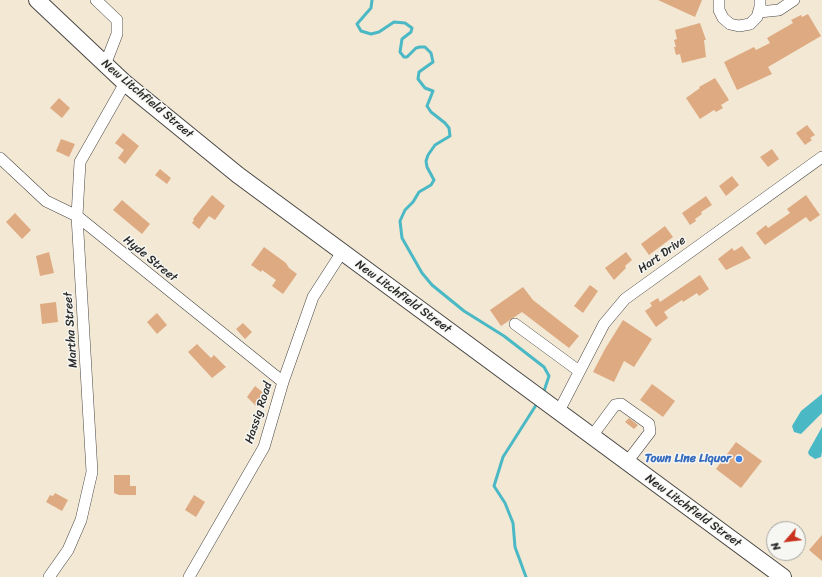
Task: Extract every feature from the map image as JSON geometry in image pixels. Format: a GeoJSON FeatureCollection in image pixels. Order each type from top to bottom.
{"type":"FeatureCollection","features":[{"type":"Feature","properties":{"kind":"highway","name":"New Litchfield Street"},"geometry":{"type":"LineString","coordinates":[[38,0],[124,83],[238,174],[783,577]]}},
{"type":"Feature","properties":{"kind":"street"},"geometry":{"type":"LineString","coordinates":[[96,0],[117,20],[117,34],[105,65]]}},
{"type":"Feature","properties":{"kind":"street"},"geometry":{"type":"LineString","coordinates":[[719,0],[719,10],[723,18],[735,26],[750,24],[759,12],[760,0]]}},
{"type":"Feature","properties":{"kind":"street"},"geometry":{"type":"LineString","coordinates":[[759,12],[779,10],[794,0]]}},
{"type":"Feature","properties":{"kind":"street","name":"Martha Street"},"geometry":{"type":"LineString","coordinates":[[49,577],[68,550],[80,520],[92,472],[77,216],[80,162],[124,83]]}},
{"type":"Feature","properties":{"kind":"street","name":"Hart Drive"},"geometry":{"type":"LineString","coordinates":[[559,411],[604,324],[625,299],[822,157]]}},
{"type":"Feature","properties":{"kind":"street","name":"Hyde Street"},"geometry":{"type":"LineString","coordinates":[[0,158],[46,201],[77,216],[283,382]]}},
{"type":"Feature","properties":{"kind":"street","name":"Hassig Road"},"geometry":{"type":"LineString","coordinates":[[189,577],[264,448],[283,382],[313,297],[342,252]]}},
{"type":"Feature","properties":{"kind":"street"},"geometry":{"type":"LineString","coordinates":[[515,324],[579,371]]}},
{"type":"Feature","properties":{"kind":"street"},"geometry":{"type":"LineString","coordinates":[[592,436],[615,405],[621,404],[650,424],[650,432],[627,462]]}},
{"type":"Feature","properties":{"kind":"water"},"geometry":{"type":"Polygon","coordinates":[[[822,394],[822,413],[801,434],[794,432],[792,426],[801,411],[822,394]]]}},
{"type":"Feature","properties":{"kind":"water"},"geometry":{"type":"Polygon","coordinates":[[[822,427],[821,457],[815,459],[809,455],[808,452],[822,427]]]}},
{"type":"Feature","properties":{"kind":"building"},"geometry":{"type":"Polygon","coordinates":[[[658,0],[702,0],[695,17],[658,0]]]}},
{"type":"Feature","properties":{"kind":"building"},"geometry":{"type":"Polygon","coordinates":[[[808,14],[821,36],[768,67],[772,74],[737,90],[724,62],[754,47],[756,50],[770,43],[767,38],[793,23],[791,20],[801,15],[802,17],[808,14]]]}},
{"type":"Feature","properties":{"kind":"building"},"geometry":{"type":"Polygon","coordinates":[[[700,23],[706,40],[704,40],[706,57],[682,63],[680,54],[676,55],[674,47],[676,47],[674,40],[677,39],[675,30],[700,23]]]}},
{"type":"Feature","properties":{"kind":"building"},"geometry":{"type":"Polygon","coordinates":[[[715,78],[729,100],[721,105],[723,108],[716,112],[714,110],[700,119],[686,98],[700,88],[699,87],[715,78]]]}},
{"type":"Feature","properties":{"kind":"building"},"geometry":{"type":"Polygon","coordinates":[[[59,98],[70,108],[62,118],[50,108],[59,98]]]}},
{"type":"Feature","properties":{"kind":"building"},"geometry":{"type":"Polygon","coordinates":[[[807,125],[815,135],[810,138],[812,140],[805,145],[796,133],[807,125]]]}},
{"type":"Feature","properties":{"kind":"building"},"geometry":{"type":"Polygon","coordinates":[[[123,133],[139,146],[125,164],[118,158],[124,150],[115,143],[123,133]]]}},
{"type":"Feature","properties":{"kind":"building"},"geometry":{"type":"Polygon","coordinates":[[[61,139],[75,144],[69,157],[56,151],[61,139]]]}},
{"type":"Feature","properties":{"kind":"building"},"geometry":{"type":"Polygon","coordinates":[[[772,149],[779,159],[768,167],[760,157],[772,149]]]}},
{"type":"Feature","properties":{"kind":"building"},"geometry":{"type":"Polygon","coordinates":[[[160,169],[171,178],[167,184],[155,175],[160,169]]]}},
{"type":"Feature","properties":{"kind":"building"},"geometry":{"type":"Polygon","coordinates":[[[732,176],[739,185],[726,196],[719,186],[732,176]]]}},
{"type":"Feature","properties":{"kind":"building"},"geometry":{"type":"Polygon","coordinates":[[[212,195],[225,206],[215,220],[209,216],[199,229],[192,223],[194,220],[193,219],[212,195]]]}},
{"type":"Feature","properties":{"kind":"building"},"geometry":{"type":"Polygon","coordinates":[[[806,195],[820,215],[810,222],[806,217],[765,245],[756,233],[766,225],[768,228],[790,213],[787,209],[806,195]]]}},
{"type":"Feature","properties":{"kind":"building"},"geometry":{"type":"Polygon","coordinates":[[[706,196],[712,205],[701,212],[702,214],[690,225],[682,213],[706,196]]]}},
{"type":"Feature","properties":{"kind":"building"},"geometry":{"type":"Polygon","coordinates":[[[122,200],[150,224],[142,234],[113,210],[122,200]]]}},
{"type":"Feature","properties":{"kind":"building"},"geometry":{"type":"Polygon","coordinates":[[[15,213],[31,230],[22,239],[6,222],[15,213]]]}},
{"type":"Feature","properties":{"kind":"building"},"geometry":{"type":"Polygon","coordinates":[[[665,226],[673,237],[649,255],[641,244],[665,226]]]}},
{"type":"Feature","properties":{"kind":"building"},"geometry":{"type":"Polygon","coordinates":[[[742,246],[751,258],[726,270],[718,259],[732,248],[734,251],[742,246]]]}},
{"type":"Feature","properties":{"kind":"building"},"geometry":{"type":"Polygon","coordinates":[[[264,247],[286,263],[289,268],[297,274],[283,294],[272,286],[276,280],[262,270],[261,272],[251,265],[264,247]]]}},
{"type":"Feature","properties":{"kind":"building"},"geometry":{"type":"Polygon","coordinates":[[[49,252],[54,273],[40,276],[36,256],[49,252]]]}},
{"type":"Feature","properties":{"kind":"building"},"geometry":{"type":"Polygon","coordinates":[[[626,252],[632,260],[614,280],[605,268],[626,252]]]}},
{"type":"Feature","properties":{"kind":"building"},"geometry":{"type":"Polygon","coordinates":[[[700,275],[709,289],[699,296],[697,293],[683,302],[682,300],[664,312],[668,318],[656,327],[645,311],[652,306],[650,303],[658,298],[660,302],[700,275]]]}},
{"type":"Feature","properties":{"kind":"building"},"geometry":{"type":"Polygon","coordinates":[[[590,285],[598,291],[583,313],[574,306],[590,285]]]}},
{"type":"Feature","properties":{"kind":"building"},"geometry":{"type":"Polygon","coordinates":[[[523,287],[533,300],[579,336],[569,348],[522,312],[501,326],[490,310],[523,287]]]}},
{"type":"Feature","properties":{"kind":"building"},"geometry":{"type":"Polygon","coordinates":[[[56,302],[58,322],[42,324],[40,304],[56,302]]]}},
{"type":"Feature","properties":{"kind":"building"},"geometry":{"type":"Polygon","coordinates":[[[157,313],[167,325],[157,334],[147,322],[157,313]]]}},
{"type":"Feature","properties":{"kind":"building"},"geometry":{"type":"Polygon","coordinates":[[[623,320],[652,339],[634,367],[624,361],[614,382],[593,372],[623,320]]]}},
{"type":"Feature","properties":{"kind":"building"},"geometry":{"type":"Polygon","coordinates":[[[243,323],[252,332],[245,339],[236,329],[243,323]]]}},
{"type":"Feature","properties":{"kind":"building"},"geometry":{"type":"Polygon","coordinates":[[[197,344],[211,358],[214,355],[226,367],[212,378],[188,352],[197,344]]]}},
{"type":"Feature","properties":{"kind":"building"},"geometry":{"type":"Polygon","coordinates":[[[652,384],[675,401],[663,417],[640,400],[652,384]]]}},
{"type":"Feature","properties":{"kind":"building"},"geometry":{"type":"Polygon","coordinates":[[[255,386],[266,395],[257,407],[247,397],[255,386]]]}},
{"type":"Feature","properties":{"kind":"building"},"geometry":{"type":"Polygon","coordinates":[[[629,418],[638,425],[634,429],[625,422],[629,418]]]}},
{"type":"Feature","properties":{"kind":"building"},"geometry":{"type":"Polygon","coordinates":[[[736,442],[762,461],[741,488],[716,469],[736,442]]]}},
{"type":"Feature","properties":{"kind":"building"},"geometry":{"type":"Polygon","coordinates":[[[114,475],[130,475],[130,486],[136,486],[136,495],[119,495],[114,493],[114,475]]]}},
{"type":"Feature","properties":{"kind":"building"},"geometry":{"type":"Polygon","coordinates":[[[55,493],[68,500],[62,511],[46,502],[50,495],[53,496],[55,493]]]}},
{"type":"Feature","properties":{"kind":"building"},"geometry":{"type":"Polygon","coordinates":[[[194,495],[205,502],[196,517],[185,510],[194,495]]]}},
{"type":"Feature","properties":{"kind":"building"},"geometry":{"type":"Polygon","coordinates":[[[822,535],[822,561],[809,550],[822,535]]]}},
{"type":"Feature","properties":{"kind":"waterway"},"geometry":{"type":"LineString","coordinates":[[372,0],[371,8],[357,24],[361,31],[371,34],[379,32],[394,22],[405,23],[412,28],[411,32],[402,39],[400,52],[404,57],[407,57],[416,48],[425,47],[431,53],[433,62],[419,72],[418,79],[425,88],[433,91],[427,106],[431,112],[449,128],[450,136],[435,145],[428,155],[426,161],[427,167],[434,180],[431,185],[419,192],[413,202],[405,210],[400,221],[402,238],[422,273],[432,285],[464,311],[504,336],[544,367],[549,376],[543,394]]}},
{"type":"Feature","properties":{"kind":"waterway"},"geometry":{"type":"LineString","coordinates":[[526,577],[515,547],[513,523],[505,503],[494,486],[503,457],[538,402]]}},
{"type":"Feature","properties":{"kind":"place","name":"Town Line Liquor"},"geometry":{"type":"Point","coordinates":[739,459]}}]}
